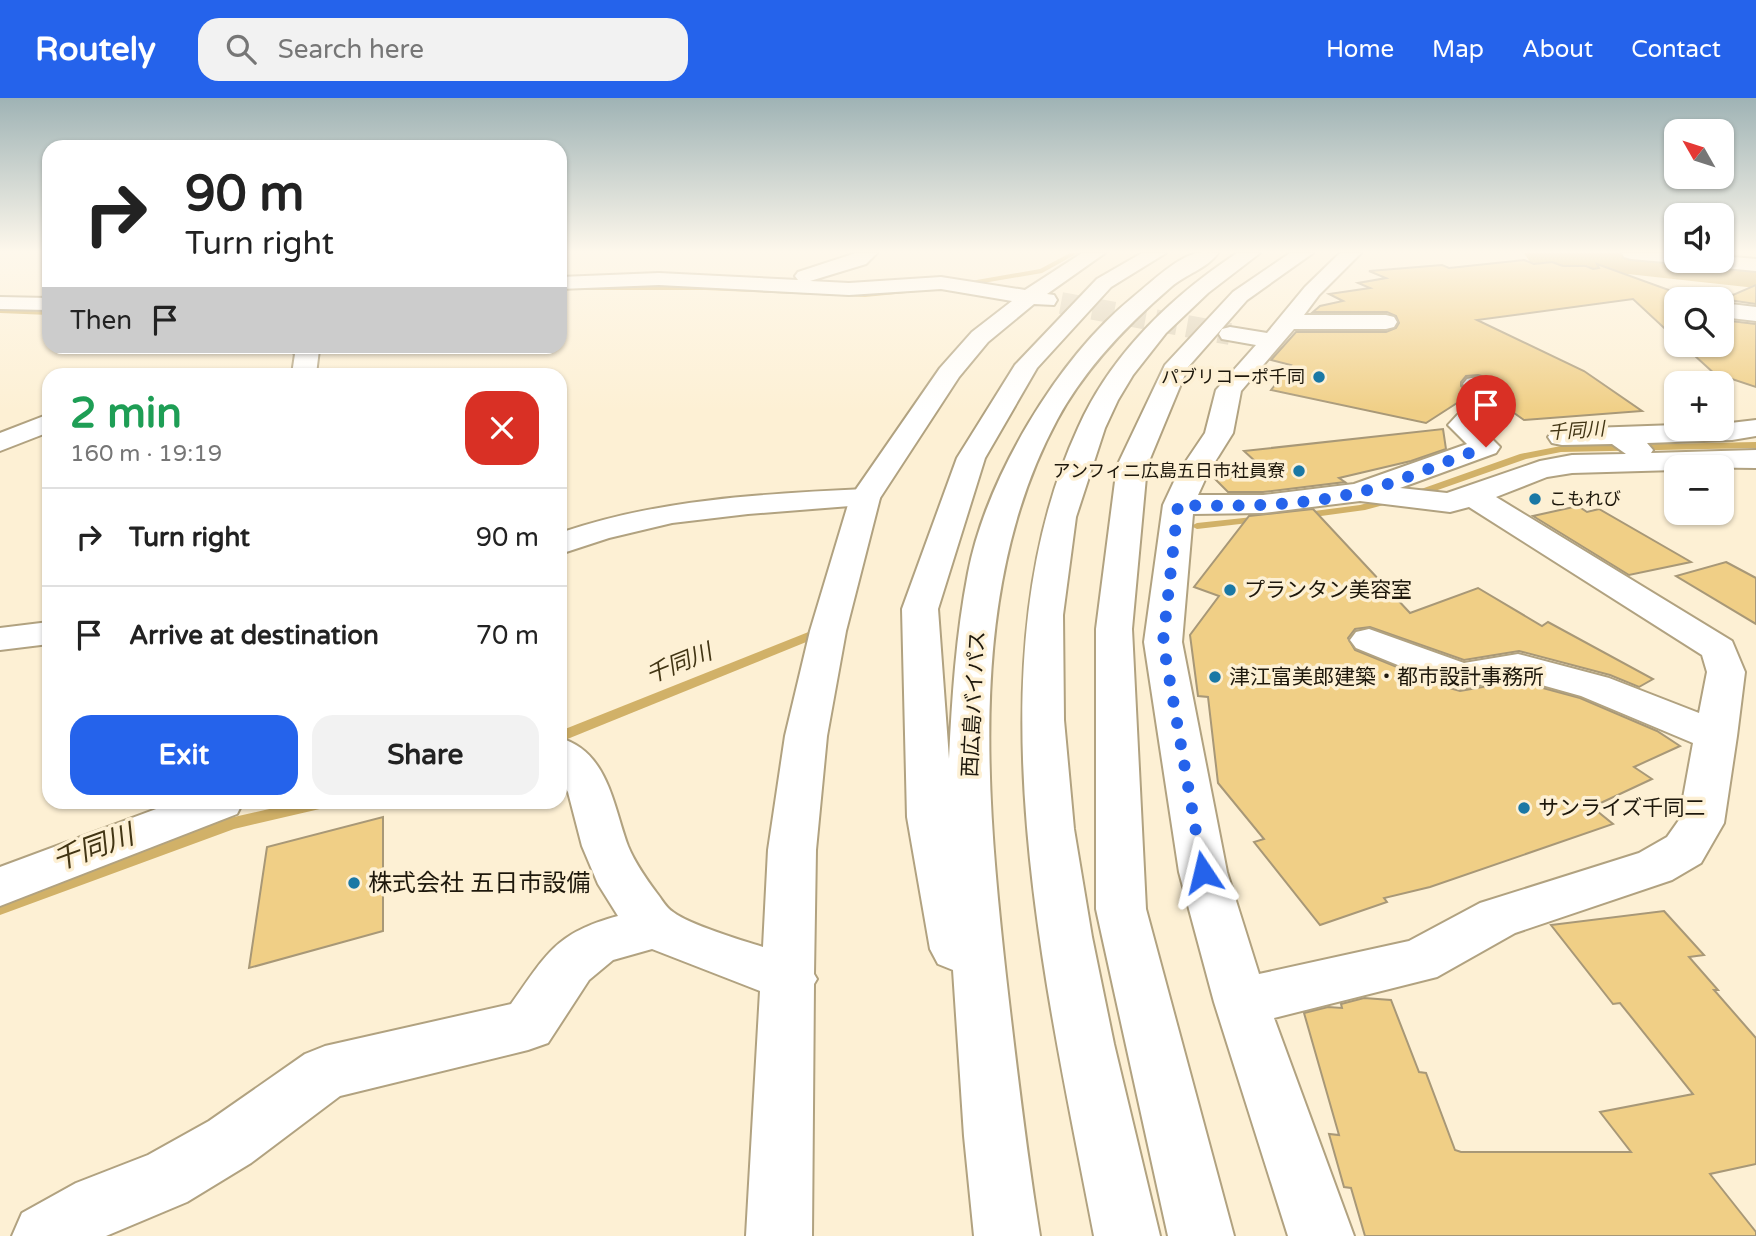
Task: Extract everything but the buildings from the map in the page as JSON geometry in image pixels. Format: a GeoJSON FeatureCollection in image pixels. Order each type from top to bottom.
{"type":"FeatureCollection","features":[{"type":"Feature","properties":{"kind":"main road"},"geometry":{"type":"LineString","coordinates":[[779,1236],[792,850],[806,736],[828,631],[865,498],[948,373],[980,337],[1033,306]]}},
{"type":"Feature","properties":{"kind":"main road"},"geometry":{"type":"LineString","coordinates":[[994,1136],[930,817],[920,609],[971,458],[1027,365],[1082,306]]}},
{"type":"Feature","properties":{"kind":"main road","name":"西広島バイパス"},"geometry":{"type":"LineString","coordinates":[[1007,1236],[994,1136],[968,841],[972,676],[985,571],[1010,488],[1044,419],[1088,355],[1135,306]]}},
{"type":"Feature","properties":{"kind":"main road"},"geometry":{"type":"LineString","coordinates":[[1127,1236],[1079,1011],[1049,808],[1043,677],[1049,582],[1065,496],[1091,428],[1127,364],[1179,306]]}},
{"type":"Feature","properties":{"kind":"main road"},"geometry":{"type":"LineString","coordinates":[[1201,1236],[1121,909],[1114,629],[1132,466],[1177,365],[1231,306]]}},
{"type":"Feature","properties":{"kind":"main road"},"geometry":{"type":"LineString","coordinates":[[1301,306],[1229,390],[1219,433],[1193,472],[1175,526],[1163,642],[1203,872],[1241,1002],[1321,1236]]}},
{"type":"Feature","properties":{"kind":"main road"},"geometry":{"type":"LineString","coordinates":[[1734,311],[1756,314]]}},
{"type":"Feature","properties":{"kind":"main road"},"geometry":{"type":"LineString","coordinates":[[1230,334],[1386,322]]}},
{"type":"Feature","properties":{"kind":"main road"},"geometry":{"type":"LineString","coordinates":[[1368,493],[1486,447],[1462,425],[1492,393],[1476,384]]}},
{"type":"Feature","properties":{"kind":"main road"},"geometry":{"type":"LineString","coordinates":[[0,443],[42,425]]}},
{"type":"Feature","properties":{"kind":"main road"},"geometry":{"type":"LineString","coordinates":[[1175,526],[1224,507],[1368,493],[1450,503],[1540,470],[1636,448],[1756,428]]}},
{"type":"Feature","properties":{"kind":"main road"},"geometry":{"type":"LineString","coordinates":[[1562,437],[1636,448],[1756,458]]}},
{"type":"Feature","properties":{"kind":"main road"},"geometry":{"type":"LineString","coordinates":[[1241,1002],[1419,961],[1497,918],[1655,867],[1684,850],[1701,823],[1726,672],[1719,649],[1473,496]]}},
{"type":"Feature","properties":{"kind":"main road"},"geometry":{"type":"LineString","coordinates":[[567,541],[661,514],[757,503],[865,498]]}},
{"type":"Feature","properties":{"kind":"main road"},"geometry":{"type":"LineString","coordinates":[[0,639],[42,635]]}},
{"type":"Feature","properties":{"kind":"main road"},"geometry":{"type":"LineString","coordinates":[[1369,640],[1461,676],[1518,666],[1595,687],[1716,736]]}},
{"type":"Feature","properties":{"kind":"main road"},"geometry":{"type":"LineString","coordinates":[[567,759],[590,790],[605,846],[622,884],[654,927],[789,979]]}},
{"type":"Feature","properties":{"kind":"main road"},"geometry":{"type":"LineString","coordinates":[[0,887],[203,809]]}},
{"type":"Feature","properties":{"kind":"main road"},"geometry":{"type":"LineString","coordinates":[[45,1236],[98,1205],[165,1180],[230,1142],[325,1073],[527,1025],[570,964],[597,943],[654,927]]}},
{"type":"Feature","properties":{"kind":"waterway"},"geometry":{"type":"LineString","coordinates":[[0,311],[42,313]]}},
{"type":"Feature","properties":{"kind":"waterway","name":"千同川"},"geometry":{"type":"LineString","coordinates":[[1299,516],[1361,508],[1428,490],[1524,456],[1561,449],[1756,445]]}},
{"type":"Feature","properties":{"kind":"waterway","name":"千同川"},"geometry":{"type":"LineString","coordinates":[[1197,526],[1262,519]]}},
{"type":"Feature","properties":{"kind":"waterway","name":"千同川"},"geometry":{"type":"LineString","coordinates":[[567,734],[816,633]]}},
{"type":"Feature","properties":{"kind":"waterway","name":"千同川"},"geometry":{"type":"LineString","coordinates":[[0,908],[231,823],[293,809]]}},
{"type":"Feature","properties":{"kind":"tunnel"},"geometry":{"type":"LineString","coordinates":[[1078,306],[1230,334]]}},
{"type":"Feature","properties":{"kind":"place","name":"パブリコーポ千同"},"geometry":{"type":"Point","coordinates":[1319,377]}},
{"type":"Feature","properties":{"kind":"place","name":"アンフィニ広島五日市社員寮"},"geometry":{"type":"Point","coordinates":[1299,471]}},
{"type":"Feature","properties":{"kind":"place","name":"こもれび"},"geometry":{"type":"Point","coordinates":[1535,499]}},
{"type":"Feature","properties":{"kind":"place","name":"プランタン美容室"},"geometry":{"type":"Point","coordinates":[1230,590]}},
{"type":"Feature","properties":{"kind":"place","name":"津江富美郎建築・都市設計事務所"},"geometry":{"type":"Point","coordinates":[1215,677]}},
{"type":"Feature","properties":{"kind":"place","name":"サンライズ千同二"},"geometry":{"type":"Point","coordinates":[1524,808]}},
{"type":"Feature","properties":{"kind":"place","name":"株式会社 五日市設備"},"geometry":{"type":"Point","coordinates":[354,883]}},
{"type":"Feature","properties":{"kind":"route"},"geometry":{"type":"LineString","coordinates":[[1203,872],[1163,642],[1178,505],[1224,507],[1360,492],[1486,447]]}}]}
